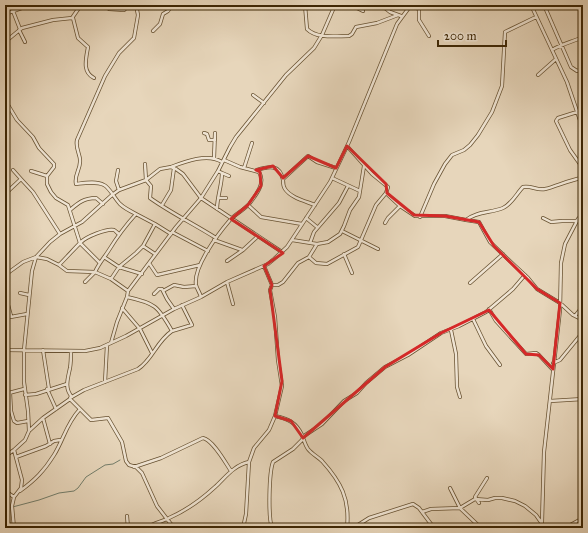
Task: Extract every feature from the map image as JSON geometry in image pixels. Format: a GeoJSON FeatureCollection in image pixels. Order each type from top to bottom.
{"type":"FeatureCollection","features":[{"type":"Feature","properties":{"kind":"highway"},"geometry":{"type":"LineString","coordinates":[[5,8],[12,6]]}},
{"type":"Feature","properties":{"kind":"street"},"geometry":{"type":"LineString","coordinates":[[5,14],[30,5]]}},
{"type":"Feature","properties":{"kind":"street"},"geometry":{"type":"LineString","coordinates":[[5,42],[19,29],[53,20],[72,18],[81,5]]}},
{"type":"Feature","properties":{"kind":"street"},"geometry":{"type":"LineString","coordinates":[[106,5],[109,9],[124,10],[126,8],[125,5]]}},
{"type":"Feature","properties":{"kind":"street"},"geometry":{"type":"LineString","coordinates":[[136,5],[138,15],[134,38],[119,53],[105,76],[76,143],[80,159],[75,177],[76,184],[94,183],[105,185],[120,204],[136,214],[208,251]]}},
{"type":"Feature","properties":{"kind":"street"},"geometry":{"type":"LineString","coordinates":[[153,31],[160,24],[163,14],[168,11],[172,5]]}},
{"type":"Feature","properties":{"kind":"street"},"geometry":{"type":"LineString","coordinates":[[305,5],[307,29],[322,35],[349,36],[356,27],[402,16]]}},
{"type":"Feature","properties":{"kind":"street"},"geometry":{"type":"LineString","coordinates":[[111,343],[128,291],[142,274],[155,254],[201,198],[236,137],[286,75],[314,48],[322,35],[335,5]]}},
{"type":"Feature","properties":{"kind":"street"},"geometry":{"type":"LineString","coordinates":[[351,5],[363,11]]}},
{"type":"Feature","properties":{"kind":"street"},"geometry":{"type":"LineString","coordinates":[[381,5],[398,16]]}},
{"type":"Feature","properties":{"kind":"street"},"geometry":{"type":"LineString","coordinates":[[5,350],[95,350],[140,329],[174,309],[201,297],[227,282],[264,266],[282,252],[292,240],[332,178],[347,146],[397,24],[411,5]]}},
{"type":"Feature","properties":{"kind":"street"},"geometry":{"type":"LineString","coordinates":[[415,5],[419,10],[419,20],[429,36]]}},
{"type":"Feature","properties":{"kind":"street"},"geometry":{"type":"LineString","coordinates":[[531,5],[569,87],[583,129]]}},
{"type":"Feature","properties":{"kind":"street"},"geometry":{"type":"LineString","coordinates":[[544,5],[573,69],[577,71],[583,69]]}},
{"type":"Feature","properties":{"kind":"street"},"geometry":{"type":"LineString","coordinates":[[580,5],[583,11]]}},
{"type":"Feature","properties":{"kind":"street"},"geometry":{"type":"LineString","coordinates":[[12,6],[12,11],[25,42]]}},
{"type":"Feature","properties":{"kind":"street"},"geometry":{"type":"LineString","coordinates":[[420,217],[434,184],[450,158],[470,145],[491,115],[502,86],[505,32],[536,17]]}},
{"type":"Feature","properties":{"kind":"street"},"geometry":{"type":"LineString","coordinates":[[72,18],[78,38],[88,48],[86,58],[87,73],[89,76],[94,78]]}},
{"type":"Feature","properties":{"kind":"street"},"geometry":{"type":"LineString","coordinates":[[552,50],[561,44],[572,42],[583,37]]}},
{"type":"Feature","properties":{"kind":"street"},"geometry":{"type":"LineString","coordinates":[[538,75],[556,59]]}},
{"type":"Feature","properties":{"kind":"street"},"geometry":{"type":"LineString","coordinates":[[253,95],[264,102]]}},
{"type":"Feature","properties":{"kind":"street"},"geometry":{"type":"LineString","coordinates":[[5,100],[18,120],[33,137],[39,148],[54,164],[54,168],[47,176],[47,184],[56,198],[68,205],[80,244],[99,262]]}},
{"type":"Feature","properties":{"kind":"street"},"geometry":{"type":"LineString","coordinates":[[577,112],[558,118],[556,121],[570,150],[580,164],[583,183]]}},
{"type":"Feature","properties":{"kind":"street"},"geometry":{"type":"LineString","coordinates":[[204,133],[207,134],[210,140],[214,140]]}},
{"type":"Feature","properties":{"kind":"street"},"geometry":{"type":"LineString","coordinates":[[214,158],[215,133]]}},
{"type":"Feature","properties":{"kind":"street"},"geometry":{"type":"LineString","coordinates":[[244,168],[252,143]]}},
{"type":"Feature","properties":{"kind":"street"},"geometry":{"type":"LineString","coordinates":[[309,257],[316,263],[326,264],[334,261],[358,246],[362,240],[376,205],[386,193],[388,187],[386,184],[375,177],[347,146]]}},
{"type":"Feature","properties":{"kind":"street"},"geometry":{"type":"LineString","coordinates":[[282,179],[308,156],[317,162],[336,168]]}},
{"type":"Feature","properties":{"kind":"street"},"geometry":{"type":"LineString","coordinates":[[11,316],[7,300],[6,274],[23,262],[36,257],[50,242],[92,214],[119,190],[146,180],[160,169],[172,167],[185,162],[214,158],[244,168],[256,170],[267,166],[272,166],[277,168],[285,189],[291,195],[315,205]]}},
{"type":"Feature","properties":{"kind":"street"},"geometry":{"type":"LineString","coordinates":[[145,164],[146,180],[151,186],[150,198],[215,239],[243,250]]}},
{"type":"Feature","properties":{"kind":"street"},"geometry":{"type":"LineString","coordinates":[[292,240],[317,244],[328,242],[342,231],[350,210],[358,199],[364,166]]}},
{"type":"Feature","properties":{"kind":"street"},"geometry":{"type":"LineString","coordinates":[[172,167],[183,174],[201,198],[282,252]]}},
{"type":"Feature","properties":{"kind":"street"},"geometry":{"type":"LineString","coordinates":[[162,205],[171,190],[172,167]]}},
{"type":"Feature","properties":{"kind":"street"},"geometry":{"type":"LineString","coordinates":[[14,170],[33,192],[60,234]]}},
{"type":"Feature","properties":{"kind":"street"},"geometry":{"type":"LineString","coordinates":[[118,170],[116,181],[119,190]]}},
{"type":"Feature","properties":{"kind":"street"},"geometry":{"type":"LineString","coordinates":[[218,170],[230,176]]}},
{"type":"Feature","properties":{"kind":"street"},"geometry":{"type":"LineString","coordinates":[[201,297],[196,286],[200,266],[215,239],[231,219],[248,205],[262,183],[262,176],[256,170]]}},
{"type":"Feature","properties":{"kind":"street"},"geometry":{"type":"LineString","coordinates":[[31,171],[47,176]]}},
{"type":"Feature","properties":{"kind":"street"},"geometry":{"type":"LineString","coordinates":[[217,210],[222,173]]}},
{"type":"Feature","properties":{"kind":"street"},"geometry":{"type":"LineString","coordinates":[[332,178],[360,191]]}},
{"type":"Feature","properties":{"kind":"street"},"geometry":{"type":"LineString","coordinates":[[466,220],[475,214],[504,207],[523,187],[531,186],[544,189],[568,180],[582,178]]}},
{"type":"Feature","properties":{"kind":"street"},"geometry":{"type":"LineString","coordinates":[[5,194],[21,179]]}},
{"type":"Feature","properties":{"kind":"street"},"geometry":{"type":"LineString","coordinates":[[310,243],[317,227],[340,203],[348,186]]}},
{"type":"Feature","properties":{"kind":"street"},"geometry":{"type":"LineString","coordinates":[[386,193],[400,206],[420,217],[445,216],[479,222],[490,242],[541,292],[560,303],[574,316],[583,320]]}},
{"type":"Feature","properties":{"kind":"street"},"geometry":{"type":"LineString","coordinates":[[70,210],[82,200],[87,198],[96,198],[102,204]]}},
{"type":"Feature","properties":{"kind":"street"},"geometry":{"type":"LineString","coordinates":[[218,198],[226,198]]}},
{"type":"Feature","properties":{"kind":"street"},"geometry":{"type":"LineString","coordinates":[[248,205],[261,217],[302,224]]}},
{"type":"Feature","properties":{"kind":"street"},"geometry":{"type":"LineString","coordinates":[[385,223],[400,206]]}},
{"type":"Feature","properties":{"kind":"street"},"geometry":{"type":"LineString","coordinates":[[85,282],[95,272],[99,262],[119,234],[136,214]]}},
{"type":"Feature","properties":{"kind":"street"},"geometry":{"type":"LineString","coordinates":[[542,523],[544,452],[560,303],[560,277],[563,254],[565,244],[576,221],[583,214]]}},
{"type":"Feature","properties":{"kind":"street"},"geometry":{"type":"LineString","coordinates":[[306,218],[317,227]]}},
{"type":"Feature","properties":{"kind":"street"},"geometry":{"type":"LineString","coordinates":[[543,218],[551,222],[576,221]]}},
{"type":"Feature","properties":{"kind":"street"},"geometry":{"type":"LineString","coordinates":[[111,279],[118,267],[143,246],[155,224]]}},
{"type":"Feature","properties":{"kind":"street"},"geometry":{"type":"LineString","coordinates":[[59,265],[82,241],[88,237],[110,230],[114,230],[119,234]]}},
{"type":"Feature","properties":{"kind":"street"},"geometry":{"type":"LineString","coordinates":[[342,231],[378,249]]}},
{"type":"Feature","properties":{"kind":"street"},"geometry":{"type":"LineString","coordinates":[[227,261],[243,250],[258,236]]}},
{"type":"Feature","properties":{"kind":"street"},"geometry":{"type":"LineString","coordinates":[[272,285],[278,285],[283,282],[298,263],[309,257],[317,244]]}},
{"type":"Feature","properties":{"kind":"street"},"geometry":{"type":"LineString","coordinates":[[143,246],[155,254]]}},
{"type":"Feature","properties":{"kind":"street"},"geometry":{"type":"LineString","coordinates":[[344,254],[352,273]]}},
{"type":"Feature","properties":{"kind":"street"},"geometry":{"type":"LineString","coordinates":[[470,283],[503,254]]}},
{"type":"Feature","properties":{"kind":"street"},"geometry":{"type":"LineString","coordinates":[[36,257],[47,259],[67,271],[95,272],[111,279],[128,291]]}},
{"type":"Feature","properties":{"kind":"street"},"geometry":{"type":"LineString","coordinates":[[29,431],[28,411],[24,389],[24,350],[29,295],[32,272],[36,257]]}},
{"type":"Feature","properties":{"kind":"street"},"geometry":{"type":"LineString","coordinates":[[104,257],[118,267],[142,274]]}},
{"type":"Feature","properties":{"kind":"street"},"geometry":{"type":"LineString","coordinates":[[149,264],[157,275],[200,266]]}},
{"type":"Feature","properties":{"kind":"street"},"geometry":{"type":"LineString","coordinates":[[243,528],[246,514],[249,462],[252,451],[267,434],[275,416],[282,381],[278,360],[275,317],[270,290],[272,285],[264,266]]}},
{"type":"Feature","properties":{"kind":"street"},"geometry":{"type":"LineString","coordinates":[[272,528],[270,519],[269,486],[272,466],[276,460],[293,449],[308,432],[322,424],[345,400],[361,391],[366,383],[385,367],[412,353],[439,334],[473,319],[489,309],[512,290],[525,275]]}},
{"type":"Feature","properties":{"kind":"street"},"geometry":{"type":"LineString","coordinates":[[227,282],[233,304]]}},
{"type":"Feature","properties":{"kind":"street"},"geometry":{"type":"LineString","coordinates":[[154,294],[160,288],[163,290],[174,285],[184,287],[196,286]]}},
{"type":"Feature","properties":{"kind":"street"},"geometry":{"type":"LineString","coordinates":[[163,290],[174,309]]}},
{"type":"Feature","properties":{"kind":"street"},"geometry":{"type":"LineString","coordinates":[[20,293],[29,295]]}},
{"type":"Feature","properties":{"kind":"street"},"geometry":{"type":"LineString","coordinates":[[127,296],[148,302],[158,309],[172,331]]}},
{"type":"Feature","properties":{"kind":"street"},"geometry":{"type":"LineString","coordinates":[[5,456],[25,440],[29,431],[43,418],[71,398],[84,390],[138,369],[144,365],[163,337],[172,331],[192,325],[182,305]]}},
{"type":"Feature","properties":{"kind":"street"},"geometry":{"type":"LineString","coordinates":[[574,316],[583,306]]}},
{"type":"Feature","properties":{"kind":"street"},"geometry":{"type":"LineString","coordinates":[[122,308],[140,329],[152,353]]}},
{"type":"Feature","properties":{"kind":"street"},"geometry":{"type":"LineString","coordinates":[[489,309],[496,321],[526,354],[536,353],[552,369]]}},
{"type":"Feature","properties":{"kind":"street"},"geometry":{"type":"LineString","coordinates":[[5,318],[27,314]]}},
{"type":"Feature","properties":{"kind":"street"},"geometry":{"type":"LineString","coordinates":[[473,319],[486,346],[500,365]]}},
{"type":"Feature","properties":{"kind":"street"},"geometry":{"type":"LineString","coordinates":[[451,330],[456,354],[457,387],[460,397]]}},
{"type":"Feature","properties":{"kind":"street"},"geometry":{"type":"LineString","coordinates":[[553,364],[560,360],[583,332]]}},
{"type":"Feature","properties":{"kind":"street"},"geometry":{"type":"LineString","coordinates":[[106,382],[107,345]]}},
{"type":"Feature","properties":{"kind":"street"},"geometry":{"type":"LineString","coordinates":[[43,350],[48,389],[56,409]]}},
{"type":"Feature","properties":{"kind":"street"},"geometry":{"type":"LineString","coordinates":[[71,351],[71,364],[67,384],[71,398],[91,420],[108,418],[122,442],[126,461],[142,474],[152,498],[160,511],[174,528]]}},
{"type":"Feature","properties":{"kind":"street"},"geometry":{"type":"LineString","coordinates":[[25,395],[36,394],[67,384]]}},
{"type":"Feature","properties":{"kind":"street"},"geometry":{"type":"LineString","coordinates":[[5,394],[24,389]]}},
{"type":"Feature","properties":{"kind":"street"},"geometry":{"type":"LineString","coordinates":[[10,393],[11,411],[14,421],[17,423],[28,421]]}},
{"type":"Feature","properties":{"kind":"street"},"geometry":{"type":"LineString","coordinates":[[550,401],[583,399]]}},
{"type":"Feature","properties":{"kind":"street"},"geometry":{"type":"LineString","coordinates":[[14,528],[12,508],[14,497],[33,482],[42,472],[55,454],[71,418],[80,409]]}},
{"type":"Feature","properties":{"kind":"street"},"geometry":{"type":"LineString","coordinates":[[275,416],[291,421],[299,429],[308,449],[321,460],[335,476],[347,502],[348,528],[360,524],[369,518],[398,509],[408,504],[414,504],[434,528]]}},
{"type":"Feature","properties":{"kind":"street"},"geometry":{"type":"LineString","coordinates":[[43,418],[50,444]]}},
{"type":"Feature","properties":{"kind":"street"},"geometry":{"type":"LineString","coordinates":[[134,467],[160,458],[203,438],[207,439],[212,444],[231,471]]}},
{"type":"Feature","properties":{"kind":"street"},"geometry":{"type":"LineString","coordinates":[[16,457],[50,444],[54,441],[60,440]]}},
{"type":"Feature","properties":{"kind":"street"},"geometry":{"type":"LineString","coordinates":[[14,450],[22,480],[20,491]]}},
{"type":"Feature","properties":{"kind":"street"},"geometry":{"type":"LineString","coordinates":[[146,528],[186,509],[215,487],[231,471],[244,463],[249,462]]}},
{"type":"Feature","properties":{"kind":"street"},"geometry":{"type":"LineString","coordinates":[[475,500],[476,494],[481,490],[487,478]]}},
{"type":"Feature","properties":{"kind":"street"},"geometry":{"type":"LineString","coordinates":[[450,488],[460,508],[481,528]]}},
{"type":"Feature","properties":{"kind":"street"},"geometry":{"type":"LineString","coordinates":[[5,491],[14,497]]}},
{"type":"Feature","properties":{"kind":"street"},"geometry":{"type":"LineString","coordinates":[[422,512],[460,508],[475,500],[499,498],[515,501],[531,510],[542,523],[549,528]]}},
{"type":"Feature","properties":{"kind":"street"},"geometry":{"type":"LineString","coordinates":[[475,500],[479,503]]}},
{"type":"Feature","properties":{"kind":"street"},"geometry":{"type":"LineString","coordinates":[[127,516],[128,528]]}},
{"type":"Feature","properties":{"kind":"street"},"geometry":{"type":"LineString","coordinates":[[565,528],[582,519]]}},
{"type":"Feature","properties":{"kind":"street"},"geometry":{"type":"LineString","coordinates":[[532,528],[542,523]]}},
{"type":"Feature","properties":{"kind":"highlighted area"},"geometry":{"type":"Polygon","coordinates":[[[347,146],[386,184],[387,193],[414,215],[445,216],[479,222],[494,246],[537,289],[560,303],[553,369],[539,355],[526,354],[489,310],[441,333],[385,367],[303,438],[291,421],[275,416],[282,381],[270,290],[272,285],[264,266],[283,253],[231,219],[248,205],[261,186],[260,172],[256,170],[273,166],[283,178],[308,156],[336,168],[347,146]]]}},
{"type":"Feature","properties":{"kind":"waterway"},"geometry":{"type":"LineString","coordinates":[[5,509],[59,493],[74,491],[86,477],[105,465],[113,464],[120,460]]}}]}
